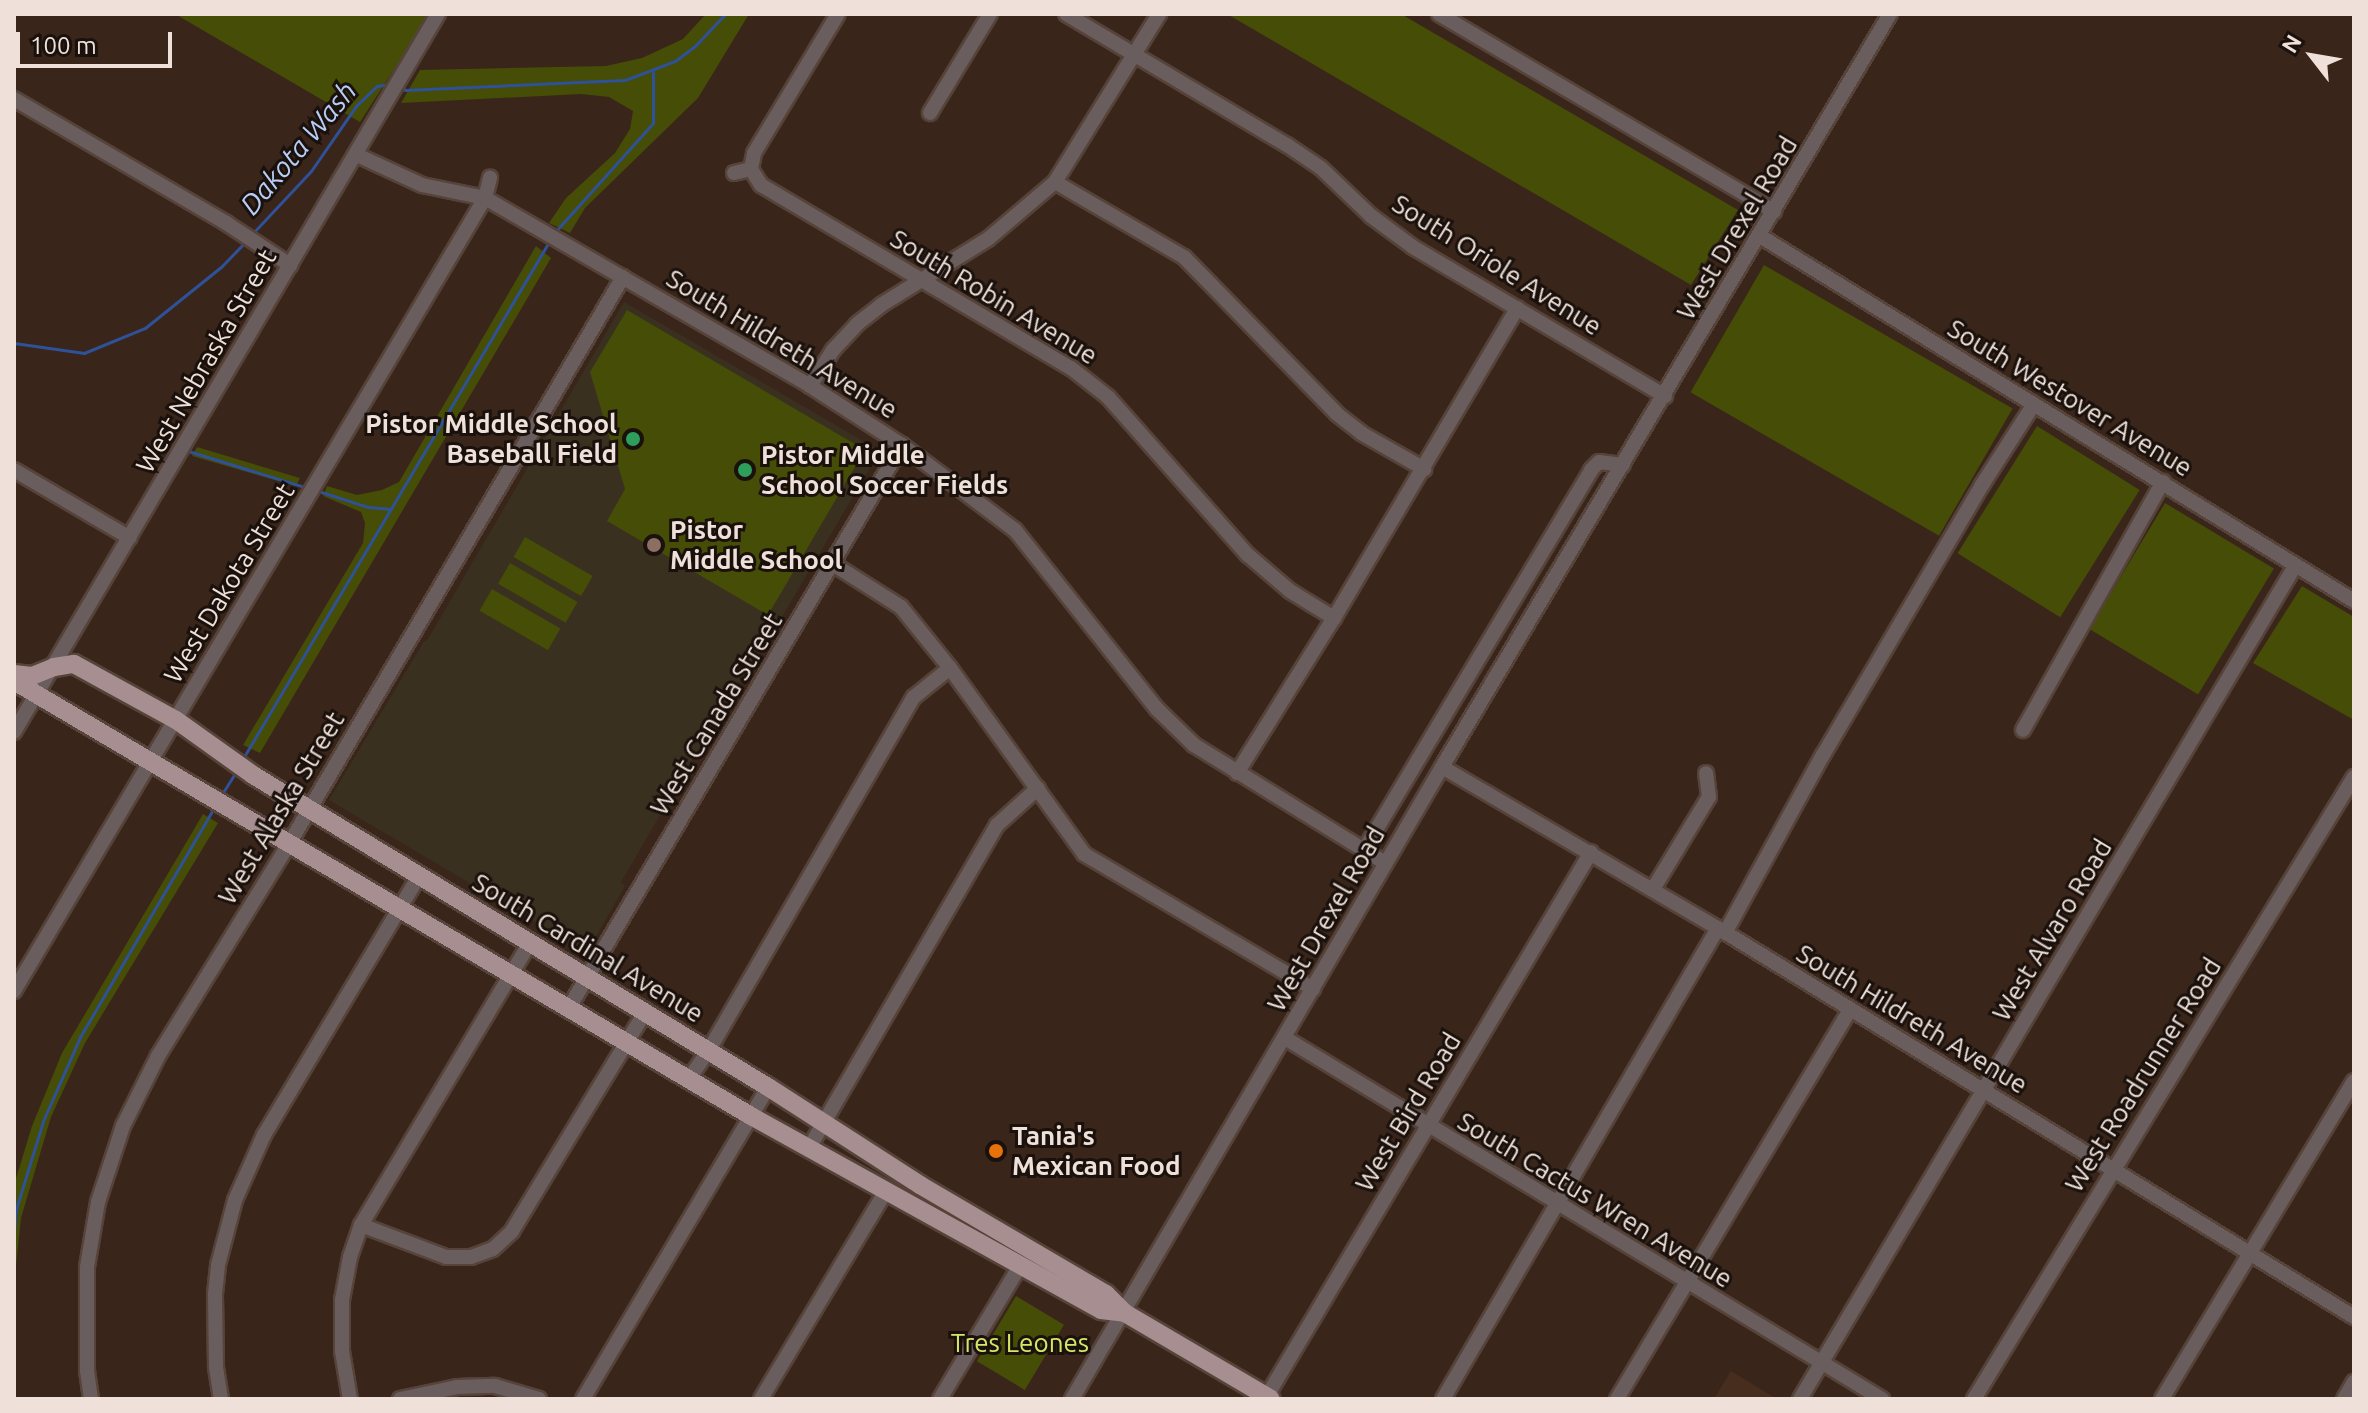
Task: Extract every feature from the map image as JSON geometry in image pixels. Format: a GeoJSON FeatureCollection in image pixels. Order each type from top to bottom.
{"type":"FeatureCollection","features":[{"type":"Feature","properties":{"kind":"main road","name":"South Cardinal Avenue"},"geometry":{"type":"LineString","coordinates":[[14,674],[32,676],[54,667],[74,664],[176,720],[309,809],[709,1050],[823,1123],[1106,1294],[1125,1313],[1269,1398]]}},
{"type":"Feature","properties":{"kind":"main road","name":"South Cardinal Avenue"},"geometry":{"type":"LineString","coordinates":[[14,681],[570,1006],[751,1116],[1101,1310],[1125,1313]]}},
{"type":"Feature","properties":{"kind":"street","name":"West Nebraska Street"},"geometry":{"type":"LineString","coordinates":[[14,732],[438,14]]}},
{"type":"Feature","properties":{"kind":"street"},"geometry":{"type":"LineString","coordinates":[[734,173],[751,169],[754,153],[838,14]]}},
{"type":"Feature","properties":{"kind":"street"},"geometry":{"type":"LineString","coordinates":[[930,113],[990,14]]}},
{"type":"Feature","properties":{"kind":"street","name":"South Oriole Avenue"},"geometry":{"type":"LineString","coordinates":[[1066,14],[1287,145],[1321,168],[1371,216],[1413,247],[1665,396]]}},
{"type":"Feature","properties":{"kind":"street"},"geometry":{"type":"LineString","coordinates":[[810,386],[833,350],[853,328],[921,280],[988,239],[1055,182],[1159,14]]}},
{"type":"Feature","properties":{"kind":"street"},"geometry":{"type":"LineString","coordinates":[[1439,14],[1774,211]]}},
{"type":"Feature","properties":{"kind":"street","name":"West Drexel Road"},"geometry":{"type":"LineString","coordinates":[[1072,1399],[1125,1313],[1385,863],[1890,14]]}},
{"type":"Feature","properties":{"kind":"street"},"geometry":{"type":"LineString","coordinates":[[14,99],[226,223],[290,265]]}},
{"type":"Feature","properties":{"kind":"street","name":"South Hildreth Avenue"},"geometry":{"type":"LineString","coordinates":[[357,155],[422,185],[485,198],[810,386],[902,445],[1015,530],[1157,709],[1194,745],[1385,863]]}},
{"type":"Feature","properties":{"kind":"street","name":"South Robin Avenue"},"geometry":{"type":"LineString","coordinates":[[751,169],[761,185],[1071,368],[1108,397],[1248,555],[1290,591],[1334,618]]}},
{"type":"Feature","properties":{"kind":"street","name":"West Dakota Street"},"geometry":{"type":"LineString","coordinates":[[14,991],[485,198],[490,178]]}},
{"type":"Feature","properties":{"kind":"street"},"geometry":{"type":"LineString","coordinates":[[1055,182],[1184,257],[1337,414],[1361,433],[1424,469]]}},
{"type":"Feature","properties":{"kind":"street","name":"South Westover Avenue"},"geometry":{"type":"LineString","coordinates":[[1760,236],[2354,601]]}},
{"type":"Feature","properties":{"kind":"street","name":"West Alaska Street"},"geometry":{"type":"LineString","coordinates":[[91,1399],[87,1371],[87,1267],[98,1202],[123,1126],[158,1056],[289,844],[623,277]]}},
{"type":"Feature","properties":{"kind":"street"},"geometry":{"type":"LineString","coordinates":[[1237,773],[1424,469],[1517,308]]}},
{"type":"Feature","properties":{"kind":"street"},"geometry":{"type":"LineString","coordinates":[[1443,1399],[1555,1204],[1722,930],[1823,755],[2034,404]]}},
{"type":"Feature","properties":{"kind":"street","name":"West Canada Street"},"geometry":{"type":"LineString","coordinates":[[570,1006],[902,445]]}},
{"type":"Feature","properties":{"kind":"street","name":"West Drexel Road"},"geometry":{"type":"LineString","coordinates":[[1364,850],[1591,470],[1599,462],[1623,465]]}},
{"type":"Feature","properties":{"kind":"street"},"geometry":{"type":"LineString","coordinates":[[14,470],[130,538]]}},
{"type":"Feature","properties":{"kind":"street"},"geometry":{"type":"LineString","coordinates":[[2023,730],[2163,482]]}},
{"type":"Feature","properties":{"kind":"street"},"geometry":{"type":"LineString","coordinates":[[833,564],[901,607],[950,668],[1084,854],[1313,989]]}},
{"type":"Feature","properties":{"kind":"street","name":"West Alvaro Road"},"geometry":{"type":"LineString","coordinates":[[1800,1399],[2295,566]]}},
{"type":"Feature","properties":{"kind":"street"},"geometry":{"type":"LineString","coordinates":[[688,1080],[709,1050],[914,697],[950,668]]}},
{"type":"Feature","properties":{"kind":"street","name":"South Hildreth Avenue"},"geometry":{"type":"LineString","coordinates":[[1442,767],[1722,930],[2354,1317]]}},
{"type":"Feature","properties":{"kind":"street"},"geometry":{"type":"LineString","coordinates":[[1653,889],[1709,797],[1706,773]]}},
{"type":"Feature","properties":{"kind":"street","name":"West Roadrunner Road"},"geometry":{"type":"LineString","coordinates":[[1974,1399],[2354,777]]}},
{"type":"Feature","properties":{"kind":"street"},"geometry":{"type":"LineString","coordinates":[[809,1148],[997,825],[1038,788]]}},
{"type":"Feature","properties":{"kind":"street","name":"West Bird Road"},"geometry":{"type":"LineString","coordinates":[[1269,1398],[1426,1127],[1591,852]]}},
{"type":"Feature","properties":{"kind":"street"},"geometry":{"type":"LineString","coordinates":[[221,1399],[216,1366],[215,1294],[218,1265],[235,1200],[264,1135],[419,876]]}},
{"type":"Feature","properties":{"kind":"street"},"geometry":{"type":"LineString","coordinates":[[350,1399],[342,1351],[342,1300],[350,1257],[361,1225],[530,943]]}},
{"type":"Feature","properties":{"kind":"street"},"geometry":{"type":"LineString","coordinates":[[1617,1399],[1850,1010]]}},
{"type":"Feature","properties":{"kind":"street"},"geometry":{"type":"LineString","coordinates":[[361,1225],[446,1257],[471,1257],[493,1249],[512,1231],[645,1012]]}},
{"type":"Feature","properties":{"kind":"street","name":"South Cactus Wren Avenue"},"geometry":{"type":"LineString","coordinates":[[1285,1038],[1426,1127],[1882,1399]]}},
{"type":"Feature","properties":{"kind":"street"},"geometry":{"type":"LineString","coordinates":[[2162,1399],[2354,1081]]}},
{"type":"Feature","properties":{"kind":"street"},"geometry":{"type":"LineString","coordinates":[[583,1399],[768,1087]]}},
{"type":"Feature","properties":{"kind":"street"},"geometry":{"type":"LineString","coordinates":[[761,1399],[886,1191]]}},
{"type":"Feature","properties":{"kind":"street"},"geometry":{"type":"LineString","coordinates":[[940,1399],[1021,1264]]}},
{"type":"Feature","properties":{"kind":"street"},"geometry":{"type":"LineString","coordinates":[[2344,1399],[2354,1382]]}},
{"type":"Feature","properties":{"kind":"street"},"geometry":{"type":"LineString","coordinates":[[400,1399],[457,1387],[495,1386],[539,1399]]}},
{"type":"Feature","properties":{"kind":"shaded area","name":"Pistor Middle School"},"geometry":{"type":"Polygon","coordinates":[[[624,302],[880,451],[751,669],[736,685],[621,882],[625,886],[587,952],[329,800],[428,639],[624,302]]]}},
{"type":"Feature","properties":{"kind":"shaded area"},"geometry":{"type":"Polygon","coordinates":[[[1731,1371],[1744,1379],[1777,1399],[1714,1399],[1731,1371]]]}},
{"type":"Feature","properties":{"kind":"green space"},"geometry":{"type":"Polygon","coordinates":[[[175,14],[430,14],[360,122],[175,14]]]}},
{"type":"Feature","properties":{"kind":"green space"},"geometry":{"type":"Polygon","coordinates":[[[706,14],[749,14],[698,98],[585,208],[570,233],[549,223],[566,198],[615,153],[630,129],[633,111],[609,97],[581,94],[401,103],[420,70],[606,66],[642,58],[683,39],[706,14]]]}},
{"type":"Feature","properties":{"kind":"green space"},"geometry":{"type":"Polygon","coordinates":[[[1227,14],[1401,14],[1738,210],[1691,285],[1227,14]]]}},
{"type":"Feature","properties":{"kind":"green space"},"geometry":{"type":"Polygon","coordinates":[[[536,246],[551,258],[260,753],[243,745],[363,543],[365,523],[361,512],[323,496],[327,486],[357,495],[382,490],[399,482],[536,246]]]}},
{"type":"Feature","properties":{"kind":"green space"},"geometry":{"type":"Polygon","coordinates":[[[1764,265],[2013,408],[1939,536],[1690,392],[1764,265]]]}},
{"type":"Feature","properties":{"kind":"green space","name":"Pistor Middle School Soccer Fields"},"geometry":{"type":"Polygon","coordinates":[[[627,310],[865,450],[768,615],[607,521],[625,489],[590,372],[627,310]]]}},
{"type":"Feature","properties":{"kind":"green space"},"geometry":{"type":"Polygon","coordinates":[[[2037,426],[2140,490],[2060,617],[1958,553],[2037,426]]]}},
{"type":"Feature","properties":{"kind":"green space"},"geometry":{"type":"Polygon","coordinates":[[[197,447],[300,478],[296,486],[192,456],[197,447]]]}},
{"type":"Feature","properties":{"kind":"green space"},"geometry":{"type":"Polygon","coordinates":[[[2165,503],[2274,568],[2198,694],[2089,629],[2165,503]]]}},
{"type":"Feature","properties":{"kind":"green space"},"geometry":{"type":"Polygon","coordinates":[[[525,537],[593,576],[581,596],[514,557],[525,537]]]}},
{"type":"Feature","properties":{"kind":"green space"},"geometry":{"type":"Polygon","coordinates":[[[510,563],[578,602],[566,623],[498,584],[510,563]]]}},
{"type":"Feature","properties":{"kind":"green space"},"geometry":{"type":"Polygon","coordinates":[[[2302,586],[2354,617],[2354,720],[2253,663],[2302,586]]]}},
{"type":"Feature","properties":{"kind":"green space"},"geometry":{"type":"Polygon","coordinates":[[[492,589],[560,628],[548,650],[480,611],[492,589]]]}},
{"type":"Feature","properties":{"kind":"green space"},"geometry":{"type":"Polygon","coordinates":[[[203,814],[218,823],[85,1043],[51,1117],[21,1218],[14,1285],[14,1185],[32,1126],[62,1053],[203,814]]]}},
{"type":"Feature","properties":{"kind":"green space","name":"Tres Leones"},"geometry":{"type":"Polygon","coordinates":[[[1016,1296],[1064,1325],[1025,1390],[977,1361],[1016,1296]]]}},
{"type":"Feature","properties":{"kind":"waterway","name":"Dakota Wash"},"geometry":{"type":"LineString","coordinates":[[401,87],[405,90],[625,80],[675,61],[695,46],[725,14]]}},
{"type":"Feature","properties":{"kind":"waterway"},"geometry":{"type":"LineString","coordinates":[[554,233],[653,123],[653,72]]}},
{"type":"Feature","properties":{"kind":"waterway","name":"Dakota Wash"},"geometry":{"type":"LineString","coordinates":[[252,234],[311,171],[356,106],[377,86],[391,84]]}},
{"type":"Feature","properties":{"kind":"waterway"},"geometry":{"type":"LineString","coordinates":[[242,760],[550,240]]}},
{"type":"Feature","properties":{"kind":"waterway","name":"Dakota Wash"},"geometry":{"type":"LineString","coordinates":[[14,343],[84,353],[145,328],[221,267],[244,243]]}},
{"type":"Feature","properties":{"kind":"waterway"},"geometry":{"type":"LineString","coordinates":[[185,450],[308,488]]}},
{"type":"Feature","properties":{"kind":"waterway"},"geometry":{"type":"LineString","coordinates":[[315,490],[368,507],[389,509]]}},
{"type":"Feature","properties":{"kind":"waterway"},"geometry":{"type":"LineString","coordinates":[[222,794],[237,770]]}},
{"type":"Feature","properties":{"kind":"waterway"},"geometry":{"type":"LineString","coordinates":[[14,1232],[16,1209],[43,1121],[80,1037],[214,808]]}},
{"type":"Feature","properties":{"kind":"place","name":"Pistor Middle School Baseball Field"},"geometry":{"type":"Point","coordinates":[633,439]}},
{"type":"Feature","properties":{"kind":"place","name":"Pistor Middle School Soccer Fields"},"geometry":{"type":"Point","coordinates":[745,470]}},
{"type":"Feature","properties":{"kind":"place","name":"Pistor Middle School"},"geometry":{"type":"Point","coordinates":[654,545]}},
{"type":"Feature","properties":{"kind":"place","name":"Tania's Mexican Food"},"geometry":{"type":"Point","coordinates":[996,1151]}}]}
